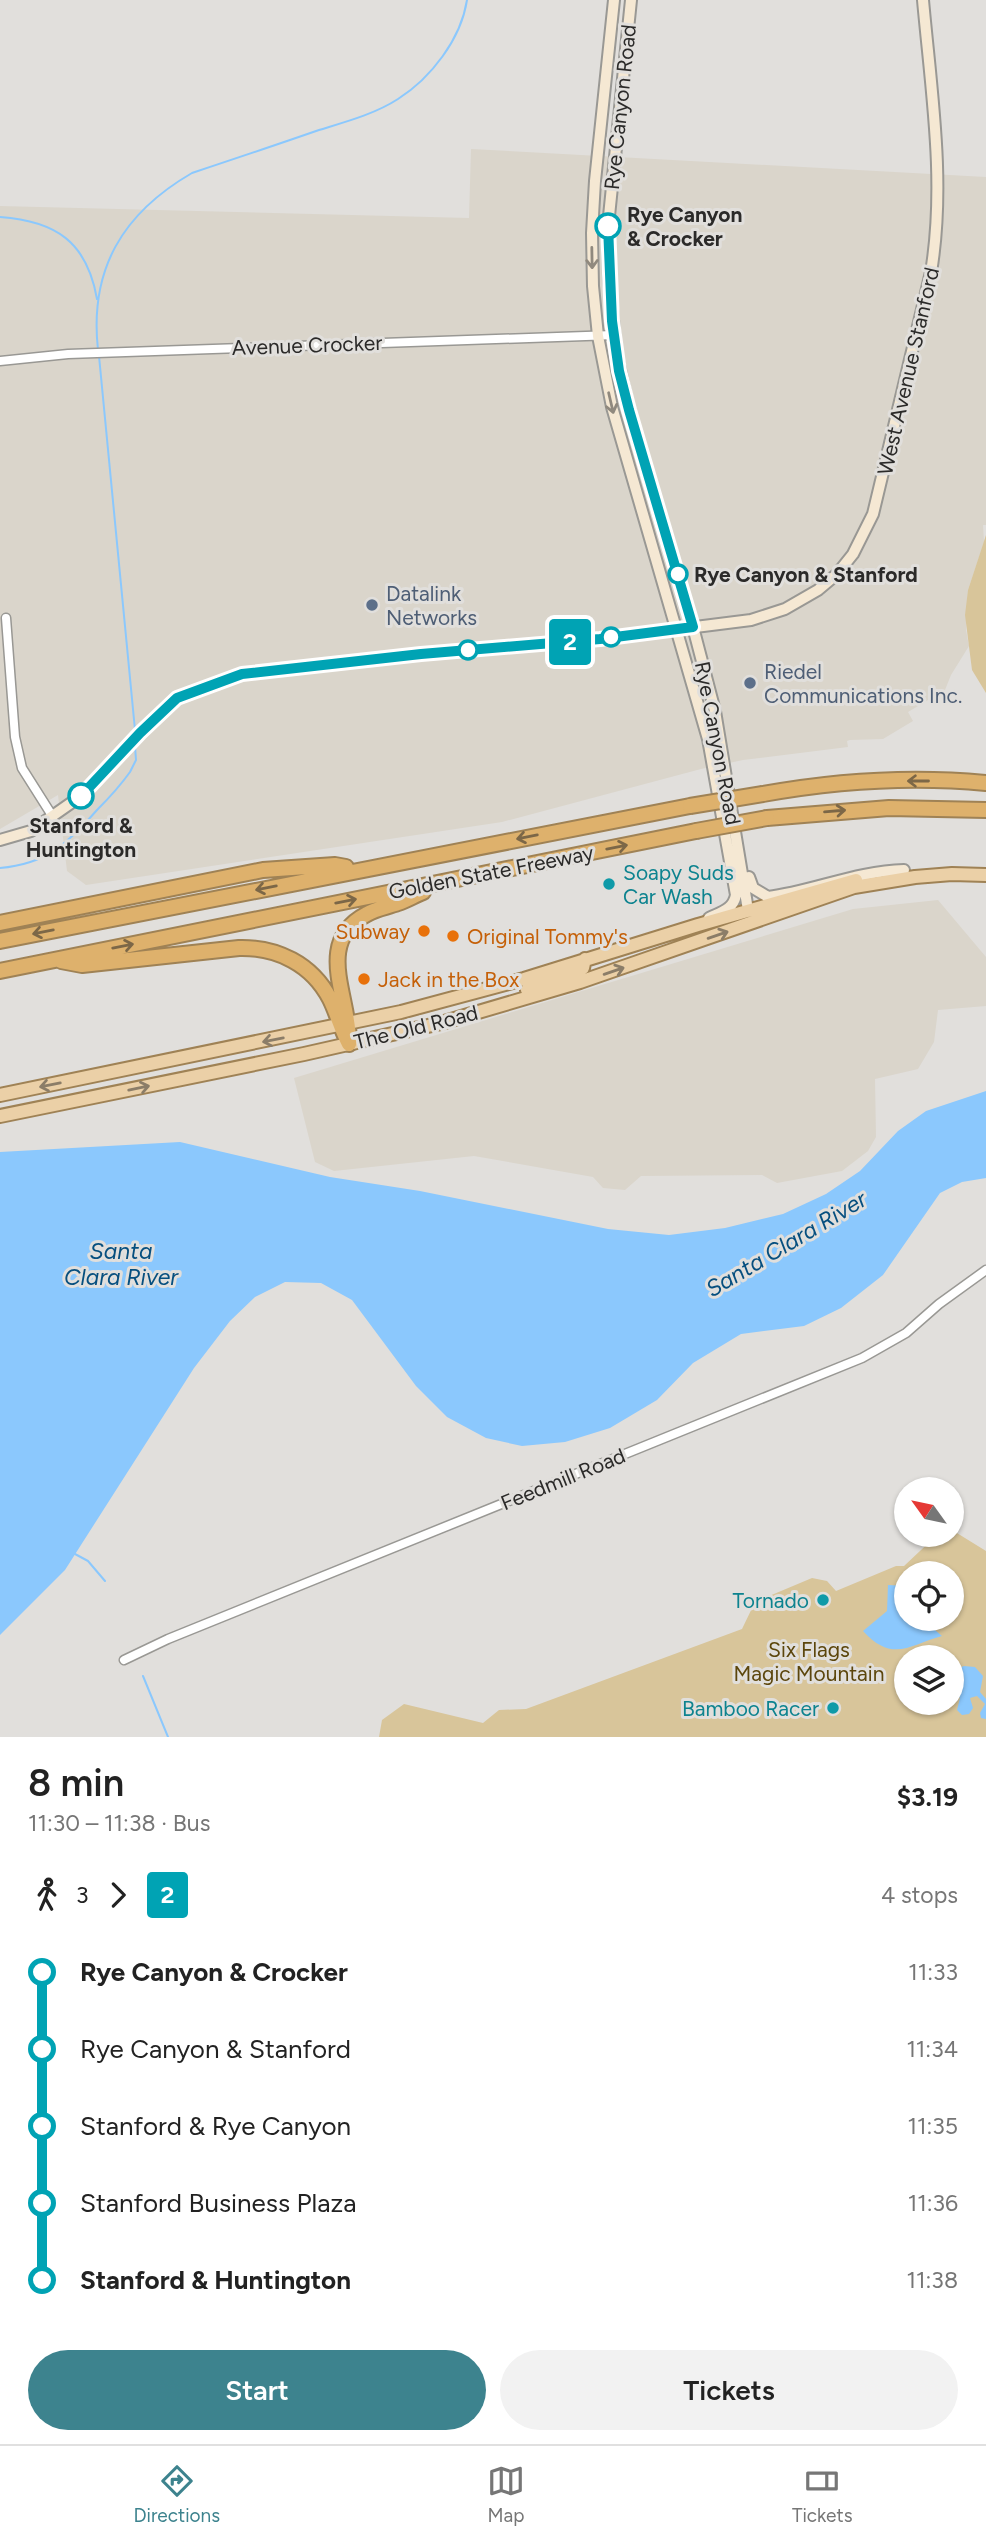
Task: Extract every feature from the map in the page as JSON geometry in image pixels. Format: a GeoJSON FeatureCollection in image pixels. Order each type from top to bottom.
{"type":"FeatureCollection","features":[{"type":"Feature","properties":{"kind":"highway","name":"Golden State Freeway"},"geometry":{"type":"LineString","coordinates":[[0,941],[762,793],[877,782],[986,783]]}},
{"type":"Feature","properties":{"kind":"highway","name":"Golden State Freeway"},"geometry":{"type":"LineString","coordinates":[[0,971],[767,818],[878,808],[986,810]]}},
{"type":"Feature","properties":{"kind":"highway"},"geometry":{"type":"LineString","coordinates":[[0,923],[262,870],[335,865],[357,870]]}},
{"type":"Feature","properties":{"kind":"highway"},"geometry":{"type":"LineString","coordinates":[[349,1044],[337,966],[337,954],[344,934],[351,925],[370,912],[399,903],[443,882]]}},
{"type":"Feature","properties":{"kind":"highway"},"geometry":{"type":"LineString","coordinates":[[56,960],[82,965],[212,950],[264,950],[290,959],[313,975],[345,1025]]}},
{"type":"Feature","properties":{"kind":"main road","name":"Rye Canyon Road"},"geometry":{"type":"LineString","coordinates":[[614,0],[593,222],[593,286],[598,336],[612,407],[707,733],[718,791],[735,899],[727,909],[698,925]]}},
{"type":"Feature","properties":{"kind":"main road","name":"Rye Canyon Road"},"geometry":{"type":"LineString","coordinates":[[631,0],[608,226],[614,335],[629,410],[715,711],[751,916]]}},
{"type":"Feature","properties":{"kind":"main road","name":"West Avenue Stanford"},"geometry":{"type":"LineString","coordinates":[[0,840],[31,831],[81,796],[177,698],[242,674],[587,640],[751,620],[772,614],[818,590],[837,574],[853,554],[873,514],[929,283],[937,237],[939,195],[923,0]]}},
{"type":"Feature","properties":{"kind":"main road","name":"Rye Canyon Road"},"geometry":{"type":"LineString","coordinates":[[707,733],[714,739],[744,902],[751,916]]}},
{"type":"Feature","properties":{"kind":"main road"},"geometry":{"type":"LineString","coordinates":[[725,772],[750,882],[758,893],[768,897],[834,880],[888,870],[904,870]]}},
{"type":"Feature","properties":{"kind":"main road","name":"The Old Road"},"geometry":{"type":"LineString","coordinates":[[0,1116],[441,1023],[580,982],[751,916],[863,878],[936,867],[986,868]]}},
{"type":"Feature","properties":{"kind":"main road","name":"The Old Road"},"geometry":{"type":"LineString","coordinates":[[0,1095],[345,1025],[524,979],[698,925],[751,916],[854,887],[915,877],[986,875]]}},
{"type":"Feature","properties":{"kind":"main road"},"geometry":{"type":"LineString","coordinates":[[525,998],[526,991],[530,988],[583,968],[585,959]]}},
{"type":"Feature","properties":{"kind":"main road"},"geometry":{"type":"LineString","coordinates":[[468,1015],[472,1007],[516,993],[524,979]]}},
{"type":"Feature","properties":{"kind":"street","name":"Avenue Crocker"},"geometry":{"type":"LineString","coordinates":[[0,361],[79,354],[614,335]]}},
{"type":"Feature","properties":{"kind":"street"},"geometry":{"type":"LineString","coordinates":[[6,618],[15,737],[22,768],[53,817]]}},
{"type":"Feature","properties":{"kind":"street","name":"Feedmill Road"},"geometry":{"type":"LineString","coordinates":[[124,1660],[168,1639],[862,1358],[906,1333],[939,1304],[986,1270]]}},
{"type":"Feature","properties":{"kind":"shaded area"},"geometry":{"type":"Polygon","coordinates":[[[471,149],[986,177],[986,525],[983,525],[984,542],[968,590],[966,630],[969,646],[945,690],[908,712],[913,721],[883,739],[850,740],[847,741],[848,747],[743,760],[701,769],[502,822],[86,885],[67,871],[58,795],[0,829],[0,206],[469,218],[471,149]]]}},
{"type":"Feature","properties":{"kind":"shaded area"},"geometry":{"type":"Polygon","coordinates":[[[938,900],[986,957],[986,1006],[938,1010],[934,1042],[918,1069],[875,1079],[876,1137],[868,1151],[842,1171],[777,1183],[762,1175],[641,1176],[625,1190],[603,1188],[593,1177],[474,1156],[334,1171],[315,1162],[294,1078],[853,909],[938,900]]]}},
{"type":"Feature","properties":{"kind":"green space"},"geometry":{"type":"Polygon","coordinates":[[[986,535],[986,693],[972,670],[965,615],[968,590],[986,535]]]}},
{"type":"Feature","properties":{"kind":"green space","name":"Six Flags Magic Mountain"},"geometry":{"type":"Polygon","coordinates":[[[964,1537],[986,1551],[986,1737],[379,1737],[382,1720],[404,1704],[483,1723],[499,1710],[526,1709],[742,1629],[755,1602],[812,1578],[827,1581],[836,1591],[894,1567],[894,1631],[964,1631],[964,1561],[909,1561],[924,1547],[964,1547],[964,1537]]]}},
{"type":"Feature","properties":{"kind":"water","name":"Santa Clara River"},"geometry":{"type":"Polygon","coordinates":[[[986,1091],[986,1178],[962,1182],[940,1193],[883,1275],[841,1308],[804,1326],[741,1334],[693,1363],[657,1400],[610,1428],[565,1442],[522,1446],[486,1438],[447,1417],[416,1386],[352,1300],[321,1283],[285,1282],[255,1297],[230,1321],[194,1368],[65,1570],[0,1635],[0,1152],[180,1142],[330,1177],[420,1191],[608,1229],[669,1235],[725,1228],[783,1214],[826,1194],[860,1171],[898,1131],[926,1111],[986,1091]]]}},
{"type":"Feature","properties":{"kind":"water"},"geometry":{"type":"Polygon","coordinates":[[[888,1585],[894,1585],[894,1631],[936,1631],[942,1636],[917,1645],[894,1645],[894,1649],[884,1647],[863,1631],[887,1611],[888,1585]]]}},
{"type":"Feature","properties":{"kind":"water"},"geometry":{"type":"Polygon","coordinates":[[[964,1666],[975,1667],[983,1676],[980,1692],[986,1699],[986,1719],[981,1718],[980,1713],[985,1704],[977,1696],[970,1698],[973,1708],[969,1714],[964,1715],[964,1666]]]}},
{"type":"Feature","properties":{"kind":"waterway"},"geometry":{"type":"LineString","coordinates":[[98,350],[99,294],[106,269],[116,246],[147,206],[192,173],[360,117],[398,99],[422,80],[443,56],[458,29],[467,0]]}},
{"type":"Feature","properties":{"kind":"waterway"},"geometry":{"type":"LineString","coordinates":[[0,217],[37,223],[66,238],[86,263],[97,299]]}},
{"type":"Feature","properties":{"kind":"waterway"},"geometry":{"type":"LineString","coordinates":[[99,356],[135,730]]}},
{"type":"Feature","properties":{"kind":"waterway"},"geometry":{"type":"LineString","coordinates":[[0,868],[44,857],[66,842],[130,772],[136,760],[135,746]]}},
{"type":"Feature","properties":{"kind":"waterway"},"geometry":{"type":"LineString","coordinates":[[75,1554],[88,1561],[105,1581]]}},
{"type":"Feature","properties":{"kind":"waterway"},"geometry":{"type":"LineString","coordinates":[[143,1676],[168,1737]]}},
{"type":"Feature","properties":{"kind":"bus line","name":"2"},"geometry":{"type":"LineString","coordinates":[[81,796],[177,698],[242,674],[421,654],[600,639],[693,627],[619,371],[612,321],[608,226]]}},
{"type":"Feature","properties":{"kind":"place","name":"Rye Canyon & Crocker"},"geometry":{"type":"Point","coordinates":[608,226]}},
{"type":"Feature","properties":{"kind":"place","name":"Rye Canyon & Stanford"},"geometry":{"type":"Point","coordinates":[678,574]}},
{"type":"Feature","properties":{"kind":"place","name":"Datalink Networks"},"geometry":{"type":"Point","coordinates":[372,605]}},
{"type":"Feature","properties":{"kind":"place","name":"Riedel Communications Inc."},"geometry":{"type":"Point","coordinates":[750,683]}},
{"type":"Feature","properties":{"kind":"place","name":"Stanford & Huntington"},"geometry":{"type":"Point","coordinates":[81,796]}},
{"type":"Feature","properties":{"kind":"place","name":"Soapy Suds Car Wash"},"geometry":{"type":"Point","coordinates":[609,884]}},
{"type":"Feature","properties":{"kind":"place","name":"Subway"},"geometry":{"type":"Point","coordinates":[424,931]}},
{"type":"Feature","properties":{"kind":"place","name":"Original Tommy's"},"geometry":{"type":"Point","coordinates":[453,936]}},
{"type":"Feature","properties":{"kind":"place","name":"Jack in the Box"},"geometry":{"type":"Point","coordinates":[364,979]}},
{"type":"Feature","properties":{"kind":"place","name":"Tornado"},"geometry":{"type":"Point","coordinates":[823,1600]}},
{"type":"Feature","properties":{"kind":"place","name":"Bamboo Racer"},"geometry":{"type":"Point","coordinates":[833,1708]}}]}
